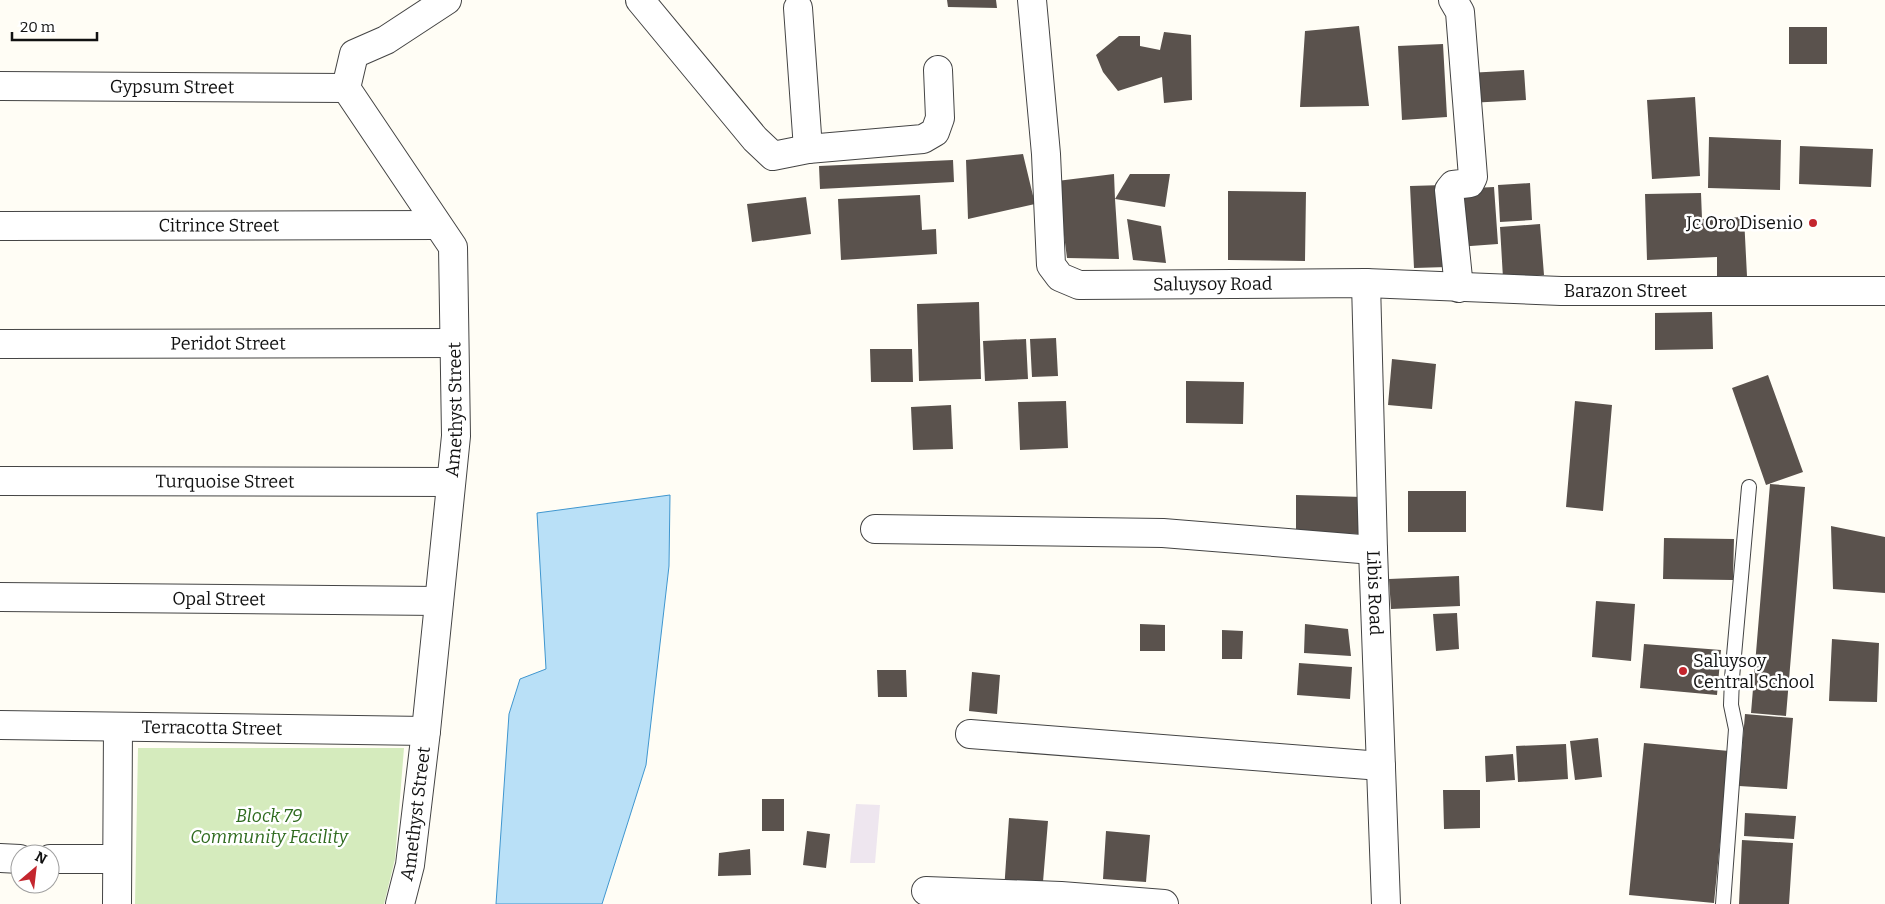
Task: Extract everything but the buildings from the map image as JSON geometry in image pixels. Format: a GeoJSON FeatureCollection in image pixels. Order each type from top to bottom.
{"type":"FeatureCollection","features":[{"type":"Feature","properties":{"kind":"street"},"geometry":{"type":"LineString","coordinates":[[346,88],[354,54],[386,40],[447,0]]}},
{"type":"Feature","properties":{"kind":"street"},"geometry":{"type":"LineString","coordinates":[[640,0],[754,139],[772,156],[808,149],[923,139],[935,132],[940,118],[938,70]]}},
{"type":"Feature","properties":{"kind":"street","name":"Saluysoy Road"},"geometry":{"type":"LineString","coordinates":[[1032,0],[1046,154],[1051,265],[1060,277],[1078,285],[1366,283]]}},
{"type":"Feature","properties":{"kind":"street"},"geometry":{"type":"LineString","coordinates":[[1453,0],[1460,12],[1473,177],[1470,183],[1453,185],[1449,190],[1459,288]]}},
{"type":"Feature","properties":{"kind":"street"},"geometry":{"type":"LineString","coordinates":[[798,8],[808,149]]}},
{"type":"Feature","properties":{"kind":"street","name":"Gypsum Street"},"geometry":{"type":"LineString","coordinates":[[0,86],[346,88]]}},
{"type":"Feature","properties":{"kind":"street","name":"Amethyst Street"},"geometry":{"type":"LineString","coordinates":[[346,88],[453,247],[456,436],[426,731],[410,865],[400,904]]}},
{"type":"Feature","properties":{"kind":"street","name":"Citrince Street"},"geometry":{"type":"LineString","coordinates":[[0,226],[437,225]]}},
{"type":"Feature","properties":{"kind":"street","name":"Barazon Street"},"geometry":{"type":"LineString","coordinates":[[1366,283],[1561,291],[1885,292]]}},
{"type":"Feature","properties":{"kind":"street","name":"Libis Road"},"geometry":{"type":"LineString","coordinates":[[1366,283],[1373,550],[1386,904]]}},
{"type":"Feature","properties":{"kind":"street","name":"Peridot Street"},"geometry":{"type":"LineString","coordinates":[[0,344],[454,343]]}},
{"type":"Feature","properties":{"kind":"street","name":"Turquoise Street"},"geometry":{"type":"LineString","coordinates":[[0,481],[451,482]]}},
{"type":"Feature","properties":{"kind":"street"},"geometry":{"type":"LineString","coordinates":[[875,528],[1164,533],[1373,550]]}},
{"type":"Feature","properties":{"kind":"street","name":"Opal Street"},"geometry":{"type":"LineString","coordinates":[[0,597],[439,601]]}},
{"type":"Feature","properties":{"kind":"street","name":"Terracotta Street"},"geometry":{"type":"LineString","coordinates":[[0,726],[426,731]]}},
{"type":"Feature","properties":{"kind":"street"},"geometry":{"type":"LineString","coordinates":[[117,904],[118,727]]}},
{"type":"Feature","properties":{"kind":"street"},"geometry":{"type":"LineString","coordinates":[[970,734],[1381,766]]}},
{"type":"Feature","properties":{"kind":"street"},"geometry":{"type":"LineString","coordinates":[[60,858],[117,859]]}},
{"type":"Feature","properties":{"kind":"street"},"geometry":{"type":"LineString","coordinates":[[926,891],[1061,896],[1164,904]]}},
{"type":"Feature","properties":{"kind":"lane"},"geometry":{"type":"LineString","coordinates":[[1723,904],[1736,729],[1731,705],[1732,678],[1749,487]]}},
{"type":"Feature","properties":{"kind":"shaded area"},"geometry":{"type":"Polygon","coordinates":[[[856,804],[880,805],[875,863],[850,863],[856,804]]]}},
{"type":"Feature","properties":{"kind":"green space","name":"Block 79 Community Facility"},"geometry":{"type":"Polygon","coordinates":[[[138,748],[404,748],[395,859],[384,904],[135,904],[138,748]]]}},
{"type":"Feature","properties":{"kind":"water"},"geometry":{"type":"Polygon","coordinates":[[[670,495],[669,566],[646,765],[602,904],[496,904],[509,714],[520,679],[546,669],[537,513],[670,495]]]}},
{"type":"Feature","properties":{"kind":"place","name":"Jc Oro Disenio"},"geometry":{"type":"Point","coordinates":[1813,223]}},
{"type":"Feature","properties":{"kind":"place","name":"Saluysoy Central School"},"geometry":{"type":"Point","coordinates":[1683,671]}}]}
